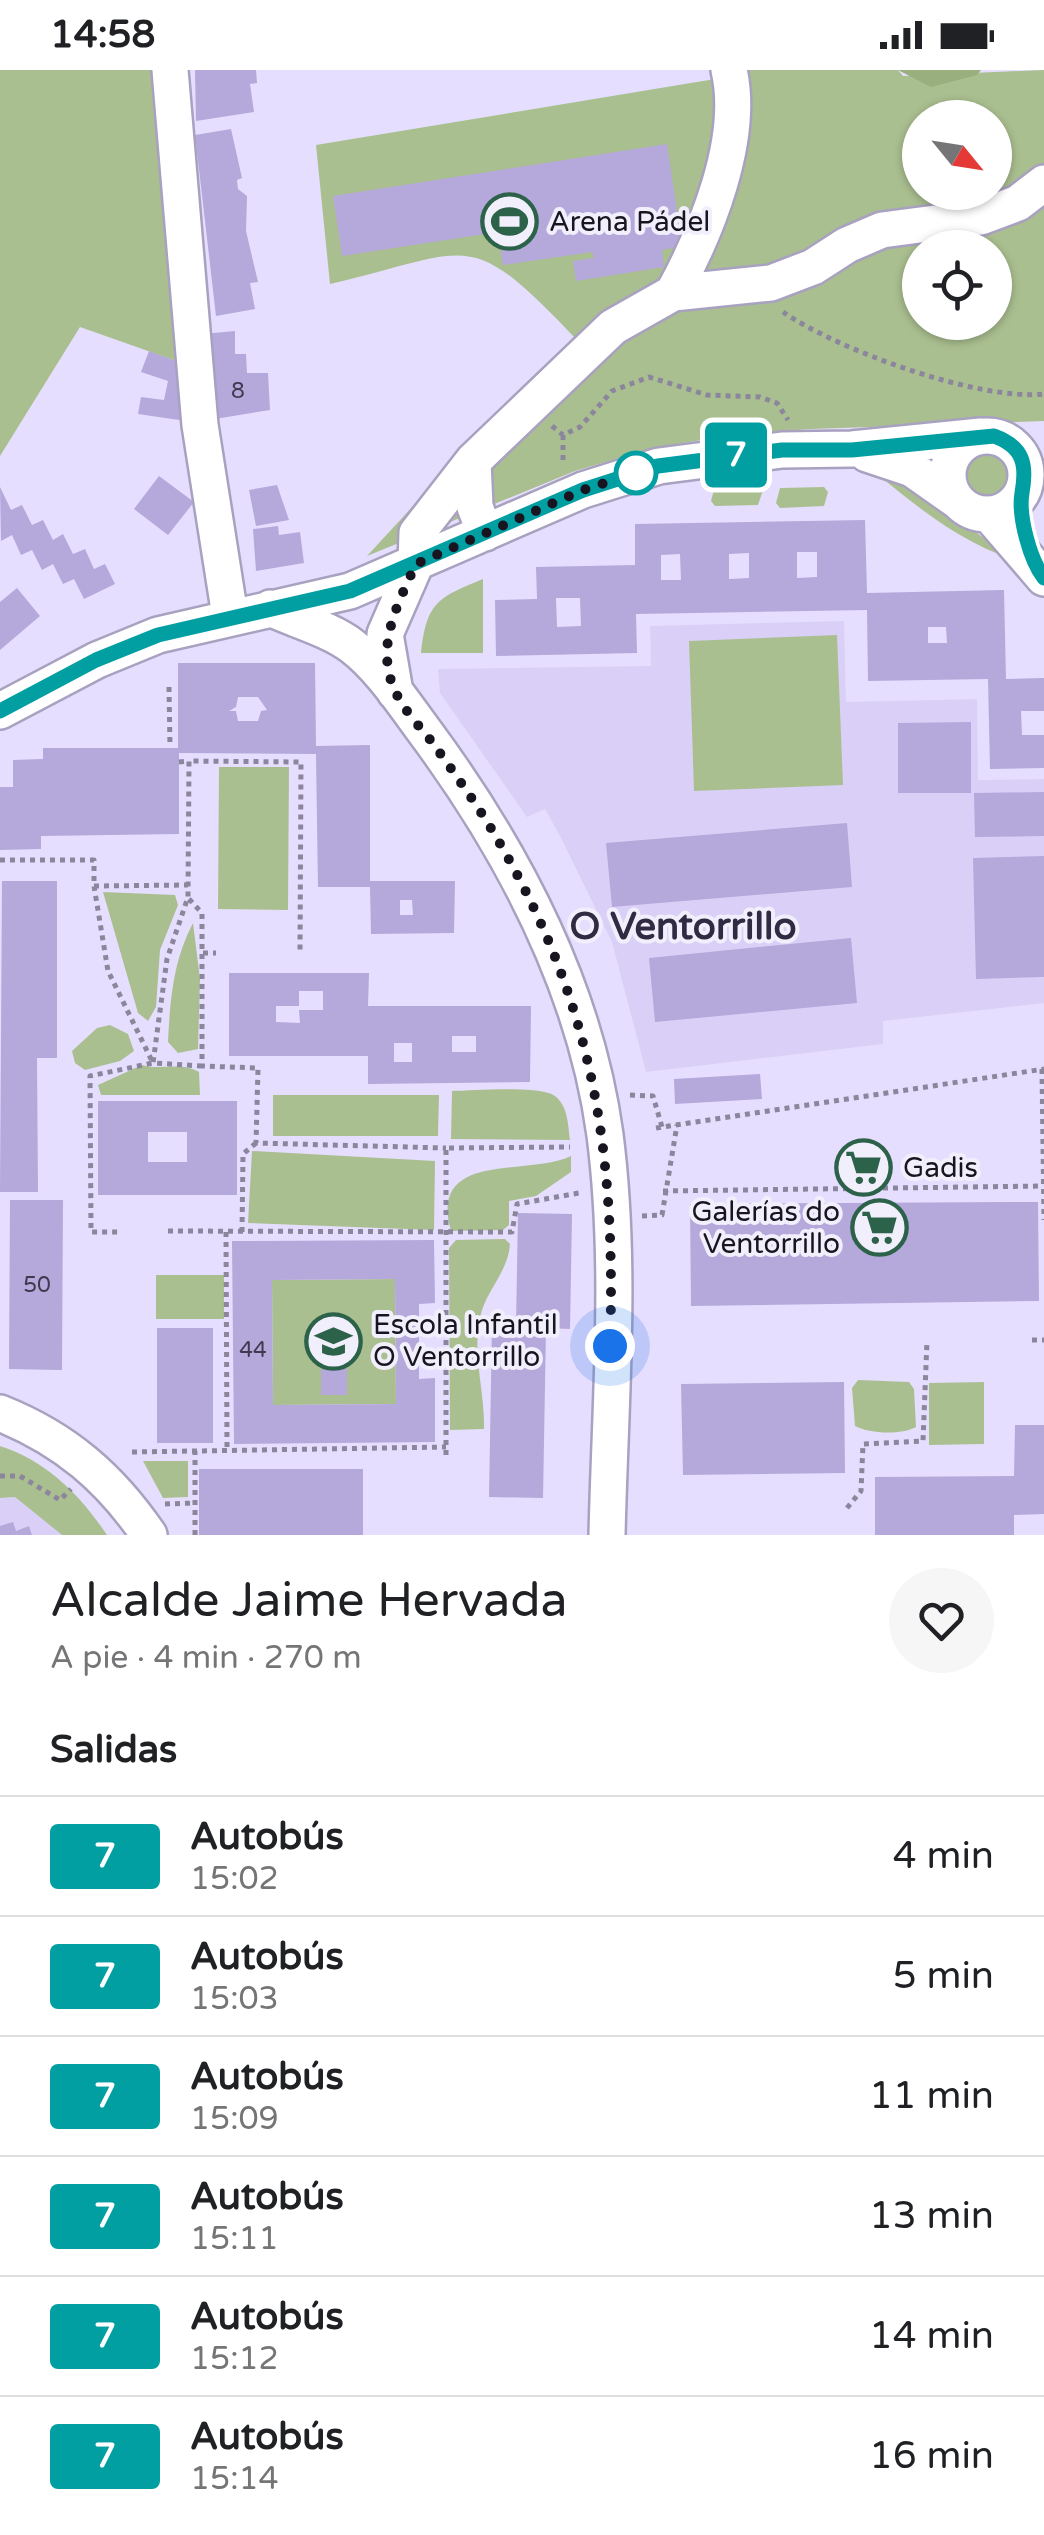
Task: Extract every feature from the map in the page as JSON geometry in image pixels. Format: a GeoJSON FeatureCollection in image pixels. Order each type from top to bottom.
{"type":"FeatureCollection","features":[{"type":"Feature","properties":{"kind":"street"},"geometry":{"type":"LineString","coordinates":[[170,70],[200,424],[230,616]]}},
{"type":"Feature","properties":{"kind":"street"},"geometry":{"type":"LineString","coordinates":[[673,293],[702,239],[735,130],[730,70]]}},
{"type":"Feature","properties":{"kind":"street"},"geometry":{"type":"LineString","coordinates":[[386,634],[416,564],[416,533],[473,462],[612,326],[673,293],[746,288],[813,268],[846,245],[882,230],[981,217],[1018,203],[1044,183]]}},
{"type":"Feature","properties":{"kind":"street"},"geometry":{"type":"LineString","coordinates":[[0,712],[96,660],[158,635],[350,591],[583,490],[658,466],[782,450],[852,450],[988,436],[1044,438]]}},
{"type":"Feature","properties":{"kind":"street"},"geometry":{"type":"LineString","coordinates":[[988,436],[1007,440],[1024,461],[1041,574],[949,480],[949,468],[960,447],[988,436]]}},
{"type":"Feature","properties":{"kind":"street"},"geometry":{"type":"LineString","coordinates":[[852,450],[912,468],[974,508],[1002,511],[1030,485]]}},
{"type":"Feature","properties":{"kind":"street"},"geometry":{"type":"LineString","coordinates":[[473,462],[475,507],[485,533]]}},
{"type":"Feature","properties":{"kind":"street"},"geometry":{"type":"LineString","coordinates":[[350,591],[386,634],[395,692]]}},
{"type":"Feature","properties":{"kind":"street"},"geometry":{"type":"LineString","coordinates":[[350,591],[351,645]]}},
{"type":"Feature","properties":{"kind":"street"},"geometry":{"type":"LineString","coordinates":[[270,608],[351,645],[395,692],[465,786],[538,914],[589,1064],[605,1139],[614,1252],[607,1535]]}},
{"type":"Feature","properties":{"kind":"street"},"geometry":{"type":"LineString","coordinates":[[0,1413],[53,1438],[156,1520]]}},
{"type":"Feature","properties":{"kind":"path"},"geometry":{"type":"LineString","coordinates":[[746,288],[798,322],[886,360],[974,390],[1044,394]]}},
{"type":"Feature","properties":{"kind":"path"},"geometry":{"type":"LineString","coordinates":[[563,435],[580,427],[612,391],[649,377],[707,394],[760,397],[776,403],[788,422],[772,422]]}},
{"type":"Feature","properties":{"kind":"path"},"geometry":{"type":"LineString","coordinates":[[531,405],[563,435],[563,465]]}},
{"type":"Feature","properties":{"kind":"path"},"geometry":{"type":"LineString","coordinates":[[169,686],[170,747]]}},
{"type":"Feature","properties":{"kind":"path"},"geometry":{"type":"LineString","coordinates":[[179,762],[301,762],[300,953]]}},
{"type":"Feature","properties":{"kind":"path"},"geometry":{"type":"LineString","coordinates":[[153,1062],[167,959],[188,897],[190,762]]}},
{"type":"Feature","properties":{"kind":"path"},"geometry":{"type":"LineString","coordinates":[[0,860],[94,860],[94,886],[108,970],[153,1062]]}},
{"type":"Feature","properties":{"kind":"path"},"geometry":{"type":"LineString","coordinates":[[94,886],[188,885]]}},
{"type":"Feature","properties":{"kind":"path"},"geometry":{"type":"LineString","coordinates":[[188,897],[202,913],[202,1066]]}},
{"type":"Feature","properties":{"kind":"path"},"geometry":{"type":"LineString","coordinates":[[202,953],[216,953]]}},
{"type":"Feature","properties":{"kind":"path"},"geometry":{"type":"LineString","coordinates":[[118,1232],[91,1232],[90,1076],[153,1062],[258,1068],[256,1143]]}},
{"type":"Feature","properties":{"kind":"path"},"geometry":{"type":"LineString","coordinates":[[630,1095],[653,1096],[659,1128],[1043,1069],[1044,1220]]}},
{"type":"Feature","properties":{"kind":"path"},"geometry":{"type":"LineString","coordinates":[[642,1216],[662,1215],[677,1125]]}},
{"type":"Feature","properties":{"kind":"path"},"geometry":{"type":"LineString","coordinates":[[242,1232],[243,1154],[256,1143],[446,1148],[570,1146]]}},
{"type":"Feature","properties":{"kind":"path"},"geometry":{"type":"LineString","coordinates":[[132,1452],[446,1451],[446,1148]]}},
{"type":"Feature","properties":{"kind":"path"},"geometry":{"type":"LineString","coordinates":[[663,1191],[1043,1186]]}},
{"type":"Feature","properties":{"kind":"path"},"geometry":{"type":"LineString","coordinates":[[168,1231],[443,1235],[512,1232],[517,1204],[580,1192]]}},
{"type":"Feature","properties":{"kind":"path"},"geometry":{"type":"LineString","coordinates":[[226,1232],[227,1450]]}},
{"type":"Feature","properties":{"kind":"path"},"geometry":{"type":"LineString","coordinates":[[1032,1340],[1044,1340]]}},
{"type":"Feature","properties":{"kind":"path"},"geometry":{"type":"LineString","coordinates":[[847,1508],[861,1491],[862,1444],[923,1441],[927,1342]]}},
{"type":"Feature","properties":{"kind":"path"},"geometry":{"type":"LineString","coordinates":[[194,1535],[195,1451]]}},
{"type":"Feature","properties":{"kind":"path"},"geometry":{"type":"LineString","coordinates":[[0,1476],[20,1476],[60,1500],[72,1488]]}},
{"type":"Feature","properties":{"kind":"path"},"geometry":{"type":"LineString","coordinates":[[156,1520],[195,1504]]}},
{"type":"Feature","properties":{"kind":"shaded area"},"geometry":{"type":"Polygon","coordinates":[[[844,621],[846,702],[977,699],[978,780],[1044,779],[1044,1003],[883,1021],[883,1044],[646,1072],[612,942],[559,834],[545,809],[527,817],[440,693],[438,669],[651,666],[650,626],[844,621]]]}},
{"type":"Feature","properties":{"kind":"shaded area"},"geometry":{"type":"Polygon","coordinates":[[[15,1497],[62,1535],[0,1535],[0,1498],[15,1497]]]}},
{"type":"Feature","properties":{"kind":"green space"},"geometry":{"type":"Polygon","coordinates":[[[0,70],[159,70],[182,363],[80,327],[0,456],[0,70]]]}},
{"type":"Feature","properties":{"kind":"green space"},"geometry":{"type":"Polygon","coordinates":[[[721,70],[898,70],[903,76],[1044,70],[1044,421],[737,434],[654,448],[575,471],[367,556],[509,402],[577,340],[512,278],[489,263],[467,256],[443,256],[330,284],[316,145],[721,78],[721,70]]]}},
{"type":"Feature","properties":{"kind":"green space"},"geometry":{"type":"Polygon","coordinates":[[[898,70],[981,70],[977,75],[931,87],[898,70]]]}},
{"type":"Feature","properties":{"kind":"green space"},"geometry":{"type":"Polygon","coordinates":[[[987,452],[1003,459],[1010,475],[1003,491],[987,498],[971,491],[964,475],[971,459],[987,452]]]}},
{"type":"Feature","properties":{"kind":"green space"},"geometry":{"type":"Polygon","coordinates":[[[880,465],[1001,550],[996,553],[980,546],[936,520],[882,478],[880,465]]]}},
{"type":"Feature","properties":{"kind":"green space"},"geometry":{"type":"Polygon","coordinates":[[[759,485],[763,490],[758,505],[715,506],[711,501],[715,486],[759,485]]]}},
{"type":"Feature","properties":{"kind":"green space"},"geometry":{"type":"Polygon","coordinates":[[[824,487],[828,492],[824,506],[780,508],[776,503],[780,488],[824,487]]]}},
{"type":"Feature","properties":{"kind":"green space"},"geometry":{"type":"Polygon","coordinates":[[[483,579],[483,653],[421,653],[427,623],[437,604],[483,579]]]}},
{"type":"Feature","properties":{"kind":"green space"},"geometry":{"type":"Polygon","coordinates":[[[837,635],[843,785],[694,791],[689,641],[837,635]]]}},
{"type":"Feature","properties":{"kind":"green space"},"geometry":{"type":"Polygon","coordinates":[[[219,767],[289,767],[288,910],[218,909],[219,767]]]}},
{"type":"Feature","properties":{"kind":"green space"},"geometry":{"type":"Polygon","coordinates":[[[103,892],[175,895],[178,905],[160,950],[156,1007],[148,1021],[138,1013],[103,892]]]}},
{"type":"Feature","properties":{"kind":"green space"},"geometry":{"type":"Polygon","coordinates":[[[193,923],[200,979],[198,1049],[178,1053],[168,1042],[172,996],[181,952],[193,923]]]}},
{"type":"Feature","properties":{"kind":"green space"},"geometry":{"type":"Polygon","coordinates":[[[110,1025],[128,1034],[134,1051],[120,1061],[85,1070],[75,1063],[72,1051],[97,1028],[110,1025]]]}},
{"type":"Feature","properties":{"kind":"green space"},"geometry":{"type":"Polygon","coordinates":[[[142,1065],[185,1067],[199,1072],[200,1095],[101,1095],[98,1085],[142,1065]]]}},
{"type":"Feature","properties":{"kind":"green space"},"geometry":{"type":"Polygon","coordinates":[[[521,1090],[555,1096],[565,1110],[570,1140],[451,1139],[452,1091],[521,1090]]]}},
{"type":"Feature","properties":{"kind":"green space"},"geometry":{"type":"Polygon","coordinates":[[[273,1095],[439,1095],[438,1136],[273,1136],[273,1095]]]}},
{"type":"Feature","properties":{"kind":"green space"},"geometry":{"type":"Polygon","coordinates":[[[252,1151],[435,1161],[434,1230],[248,1223],[252,1151]]]}},
{"type":"Feature","properties":{"kind":"green space"},"geometry":{"type":"Polygon","coordinates":[[[571,1156],[571,1172],[536,1196],[509,1201],[509,1225],[503,1230],[451,1231],[448,1205],[454,1188],[467,1177],[571,1156]]]}},
{"type":"Feature","properties":{"kind":"green space"},"geometry":{"type":"Polygon","coordinates":[[[505,1239],[510,1244],[508,1254],[483,1308],[478,1332],[484,1429],[450,1430],[449,1248],[456,1240],[505,1239]]]}},
{"type":"Feature","properties":{"kind":"green space"},"geometry":{"type":"Polygon","coordinates":[[[156,1275],[224,1275],[224,1319],[156,1319],[156,1275]]]}},
{"type":"Feature","properties":{"kind":"green space"},"geometry":{"type":"Polygon","coordinates":[[[395,1279],[396,1404],[273,1405],[272,1280],[395,1279]]]}},
{"type":"Feature","properties":{"kind":"green space"},"geometry":{"type":"Polygon","coordinates":[[[858,1380],[909,1382],[914,1389],[916,1427],[886,1432],[855,1426],[852,1388],[858,1380]]]}},
{"type":"Feature","properties":{"kind":"green space"},"geometry":{"type":"Polygon","coordinates":[[[984,1382],[984,1444],[929,1445],[929,1383],[984,1382]]]}},
{"type":"Feature","properties":{"kind":"green space"},"geometry":{"type":"Polygon","coordinates":[[[0,1446],[32,1460],[61,1481],[107,1535],[62,1535],[15,1497],[0,1498],[0,1446]]]}},
{"type":"Feature","properties":{"kind":"green space"},"geometry":{"type":"Polygon","coordinates":[[[143,1461],[188,1461],[188,1497],[163,1498],[143,1461]]]}},
{"type":"Feature","properties":{"kind":"building"},"geometry":{"type":"Polygon","coordinates":[[[195,70],[256,70],[257,83],[250,84],[254,112],[196,121],[195,70]]]}},
{"type":"Feature","properties":{"kind":"building"},"geometry":{"type":"Polygon","coordinates":[[[231,129],[242,178],[237,180],[238,189],[247,196],[246,231],[258,282],[250,283],[255,309],[216,316],[195,135],[231,129]]]}},
{"type":"Feature","properties":{"kind":"building"},"geometry":{"type":"Polygon","coordinates":[[[667,144],[681,238],[679,247],[662,250],[664,267],[576,281],[573,261],[594,258],[592,252],[503,265],[498,232],[342,256],[333,196],[667,144]]]}},
{"type":"Feature","properties":{"kind":"building"},"geometry":{"type":"Polygon","coordinates":[[[235,331],[235,354],[246,354],[247,373],[268,373],[270,410],[209,420],[203,334],[235,331]]]}},
{"type":"Feature","properties":{"kind":"building"},"geometry":{"type":"Polygon","coordinates":[[[149,351],[179,362],[193,422],[138,414],[141,397],[164,400],[168,381],[141,372],[149,351]]]}},
{"type":"Feature","properties":{"kind":"building"},"geometry":{"type":"Polygon","coordinates":[[[159,476],[194,502],[168,535],[134,509],[159,476]]]}},
{"type":"Feature","properties":{"kind":"building"},"geometry":{"type":"Polygon","coordinates":[[[277,485],[289,520],[256,526],[249,490],[277,485]]]}},
{"type":"Feature","properties":{"kind":"building"},"geometry":{"type":"Polygon","coordinates":[[[0,487],[11,510],[22,505],[32,525],[43,520],[53,540],[63,534],[73,554],[85,549],[94,569],[105,564],[115,584],[84,599],[74,579],[63,584],[53,564],[42,570],[32,550],[21,555],[12,535],[1,541],[0,487]]]}},
{"type":"Feature","properties":{"kind":"building"},"geometry":{"type":"Polygon","coordinates":[[[865,520],[867,593],[1004,590],[1006,679],[1044,678],[1044,711],[1021,711],[1022,735],[1044,735],[1044,768],[990,769],[988,679],[868,681],[867,610],[636,614],[637,653],[496,656],[495,600],[537,599],[536,567],[635,565],[635,524],[865,520]],[[797,552],[797,578],[817,577],[817,552],[797,552]],[[749,553],[729,554],[729,579],[749,578],[749,553]],[[680,554],[661,555],[661,580],[681,580],[680,554]],[[556,598],[557,627],[581,626],[580,598],[556,598]],[[928,627],[928,643],[947,643],[946,627],[928,627]]]}},
{"type":"Feature","properties":{"kind":"building"},"geometry":{"type":"Polygon","coordinates":[[[278,526],[279,535],[300,532],[304,563],[256,571],[253,529],[278,526]]]}},
{"type":"Feature","properties":{"kind":"building"},"geometry":{"type":"Polygon","coordinates":[[[17,588],[40,616],[0,650],[0,602],[17,588]]]}},
{"type":"Feature","properties":{"kind":"building"},"geometry":{"type":"Polygon","coordinates":[[[178,663],[315,663],[316,746],[370,745],[370,881],[455,881],[454,933],[371,934],[370,887],[318,887],[316,754],[179,753],[179,834],[41,836],[41,849],[0,850],[0,787],[13,787],[13,760],[43,759],[43,748],[178,748],[178,663]],[[238,697],[236,707],[229,711],[236,711],[238,721],[258,721],[261,711],[267,710],[258,697],[238,697]],[[400,900],[400,915],[413,915],[412,900],[400,900]]]}},
{"type":"Feature","properties":{"kind":"building"},"geometry":{"type":"Polygon","coordinates":[[[971,722],[971,793],[898,793],[898,723],[971,722]]]}},
{"type":"Feature","properties":{"kind":"building"},"geometry":{"type":"Polygon","coordinates":[[[1044,792],[1044,836],[975,837],[974,793],[1044,792]]]}},
{"type":"Feature","properties":{"kind":"building"},"geometry":{"type":"Polygon","coordinates":[[[847,823],[852,887],[612,907],[606,843],[847,823]]]}},
{"type":"Feature","properties":{"kind":"building"},"geometry":{"type":"Polygon","coordinates":[[[1044,856],[1044,977],[976,979],[973,858],[1044,856]]]}},
{"type":"Feature","properties":{"kind":"building"},"geometry":{"type":"Polygon","coordinates":[[[2,881],[57,881],[57,1058],[37,1058],[38,1192],[0,1192],[2,881]]]}},
{"type":"Feature","properties":{"kind":"building"},"geometry":{"type":"Polygon","coordinates":[[[851,938],[857,1003],[655,1022],[649,958],[851,938]]]}},
{"type":"Feature","properties":{"kind":"building"},"geometry":{"type":"Polygon","coordinates":[[[229,973],[369,973],[368,1006],[531,1006],[530,1082],[368,1084],[368,1056],[229,1056],[229,973]],[[299,991],[299,1006],[276,1006],[276,1022],[300,1023],[299,1010],[323,1010],[323,991],[299,991]],[[452,1036],[452,1052],[476,1052],[476,1036],[452,1036]],[[394,1043],[394,1062],[412,1062],[412,1043],[394,1043]]]}},
{"type":"Feature","properties":{"kind":"building"},"geometry":{"type":"Polygon","coordinates":[[[760,1074],[762,1099],[675,1104],[674,1079],[760,1074]]]}},
{"type":"Feature","properties":{"kind":"building"},"geometry":{"type":"Polygon","coordinates":[[[98,1101],[237,1101],[237,1195],[98,1195],[98,1101]],[[148,1132],[148,1162],[187,1162],[187,1132],[148,1132]]]}},
{"type":"Feature","properties":{"kind":"building"},"geometry":{"type":"Polygon","coordinates":[[[10,1200],[63,1200],[62,1370],[9,1369],[10,1200]]]}},
{"type":"Feature","properties":{"kind":"building"},"geometry":{"type":"Polygon","coordinates":[[[1038,1202],[1039,1301],[691,1306],[690,1204],[1038,1202]]]}},
{"type":"Feature","properties":{"kind":"building"},"geometry":{"type":"Polygon","coordinates":[[[518,1213],[572,1214],[570,1329],[546,1328],[543,1498],[489,1497],[492,1324],[516,1325],[518,1213]]]}},
{"type":"Feature","properties":{"kind":"building"},"geometry":{"type":"Polygon","coordinates":[[[434,1240],[435,1303],[419,1304],[419,1379],[435,1378],[435,1442],[234,1444],[232,1241],[434,1240]],[[395,1279],[272,1280],[273,1405],[396,1404],[395,1279]]]}},
{"type":"Feature","properties":{"kind":"building"},"geometry":{"type":"Polygon","coordinates":[[[157,1328],[213,1328],[213,1443],[157,1443],[157,1328]]]}},
{"type":"Feature","properties":{"kind":"building"},"geometry":{"type":"Polygon","coordinates":[[[347,1368],[347,1395],[321,1395],[321,1369],[347,1368]]]}},
{"type":"Feature","properties":{"kind":"building"},"geometry":{"type":"Polygon","coordinates":[[[844,1382],[845,1473],[683,1475],[681,1384],[844,1382]]]}},
{"type":"Feature","properties":{"kind":"building"},"geometry":{"type":"Polygon","coordinates":[[[1015,1425],[1044,1425],[1044,1514],[1014,1515],[1014,1535],[875,1535],[875,1477],[1014,1476],[1015,1425]]]}},
{"type":"Feature","properties":{"kind":"building"},"geometry":{"type":"Polygon","coordinates":[[[199,1469],[363,1469],[363,1535],[199,1535],[199,1469]]]}},
{"type":"Feature","properties":{"kind":"building"},"geometry":{"type":"Polygon","coordinates":[[[13,1522],[16,1531],[29,1526],[32,1535],[0,1535],[0,1526],[13,1522]]]}},
{"type":"Feature","properties":{"kind":"bus line","name":"7"},"geometry":{"type":"LineString","coordinates":[[0,711],[96,660],[158,635],[350,591],[583,490],[658,466],[709,458],[782,450],[852,450],[980,436],[1007,440],[1024,461],[1026,474],[1021,494],[1028,542],[1044,578]]}},
{"type":"Feature","properties":{"kind":"place","name":"Arena Pádel"},"geometry":{"type":"Point","coordinates":[510,222]}},
{"type":"Feature","properties":{"kind":"place","name":"Gadis"},"geometry":{"type":"Point","coordinates":[864,1168]}},
{"type":"Feature","properties":{"kind":"place","name":"Galerías do Ventorrillo"},"geometry":{"type":"Point","coordinates":[879,1228]}},
{"type":"Feature","properties":{"kind":"place","name":"Escola Infantil O Ventorrillo"},"geometry":{"type":"Point","coordinates":[334,1341]}},
{"type":"Feature","properties":{"kind":"district","name":"O Ventorrillo"},"geometry":{"type":"Point","coordinates":[683,927]}},
{"type":"Feature","properties":{"kind":"route"},"geometry":{"type":"LineString","coordinates":[[610,1346],[614,1252],[604,1127],[565,984],[538,914],[503,848],[465,786],[395,692],[386,634],[416,564],[583,490],[636,473]]}}]}
